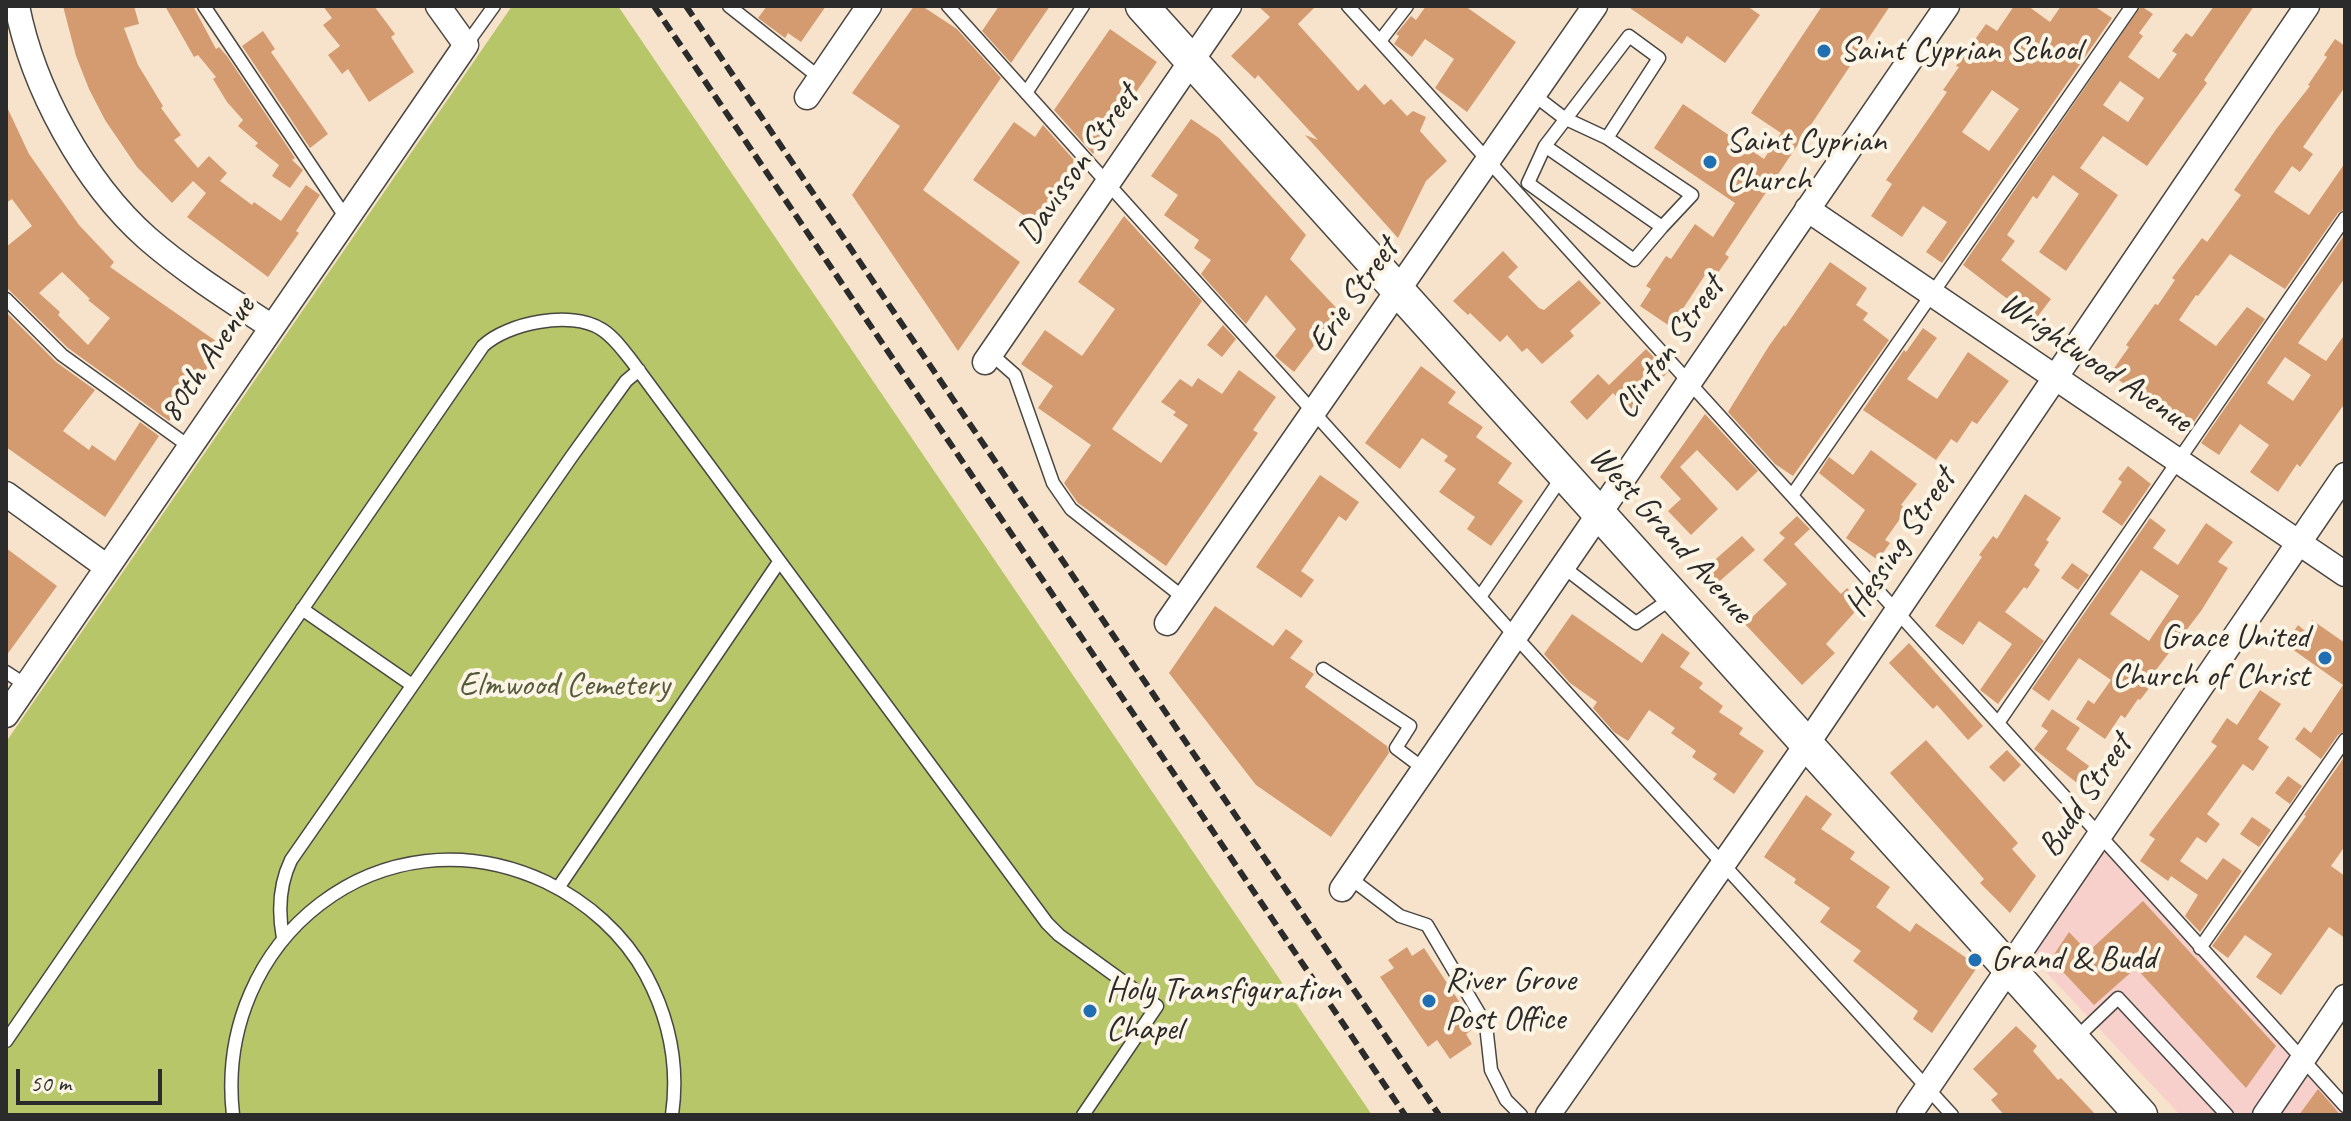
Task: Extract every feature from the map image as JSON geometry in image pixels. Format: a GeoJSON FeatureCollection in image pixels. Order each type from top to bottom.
{"type":"FeatureCollection","features":[{"type":"Feature","properties":{"kind":"main road","name":"West Grand Avenue"},"geometry":{"type":"LineString","coordinates":[[1142,6],[2141,1115]]}},
{"type":"Feature","properties":{"kind":"street"},"geometry":{"type":"LineString","coordinates":[[17,6],[26,40],[49,98],[73,146],[99,185],[127,218],[173,259],[272,327]]}},
{"type":"Feature","properties":{"kind":"street"},"geometry":{"type":"LineString","coordinates":[[438,6],[466,45]]}},
{"type":"Feature","properties":{"kind":"street"},"geometry":{"type":"LineString","coordinates":[[814,87],[869,6]]}},
{"type":"Feature","properties":{"kind":"street","name":"Davisson Street"},"geometry":{"type":"LineString","coordinates":[[988,358],[1229,6]]}},
{"type":"Feature","properties":{"kind":"street","name":"Erie Street"},"geometry":{"type":"LineString","coordinates":[[1167,623],[1595,6]]}},
{"type":"Feature","properties":{"kind":"street","name":"Clinton Street"},"geometry":{"type":"LineString","coordinates":[[1346,884],[1947,6]]}},
{"type":"Feature","properties":{"kind":"street","name":"Hessing Street"},"geometry":{"type":"LineString","coordinates":[[1548,1115],[1807,744],[2307,6]]}},
{"type":"Feature","properties":{"kind":"street","name":"80th Avenue"},"geometry":{"type":"LineString","coordinates":[[6,715],[16,679],[107,567],[466,45]]}},
{"type":"Feature","properties":{"kind":"street","name":"Wrightwood Avenue"},"geometry":{"type":"LineString","coordinates":[[1807,209],[2345,574]]}},
{"type":"Feature","properties":{"kind":"street","name":"Budd Street"},"geometry":{"type":"LineString","coordinates":[[1909,1115],[2345,475]]}},
{"type":"Feature","properties":{"kind":"street"},"geometry":{"type":"LineString","coordinates":[[6,494],[107,567]]}},
{"type":"Feature","properties":{"kind":"street"},"geometry":{"type":"LineString","coordinates":[[2265,1115],[2345,997]]}},
{"type":"Feature","properties":{"kind":"lane"},"geometry":{"type":"LineString","coordinates":[[204,6],[346,218]]}},
{"type":"Feature","properties":{"kind":"lane"},"geometry":{"type":"LineString","coordinates":[[466,45],[494,6]]}},
{"type":"Feature","properties":{"kind":"lane"},"geometry":{"type":"LineString","coordinates":[[729,6],[814,87]]}},
{"type":"Feature","properties":{"kind":"lane"},"geometry":{"type":"LineString","coordinates":[[948,6],[1515,636],[1952,1115]]}},
{"type":"Feature","properties":{"kind":"lane"},"geometry":{"type":"LineString","coordinates":[[1026,93],[1083,6]]}},
{"type":"Feature","properties":{"kind":"lane"},"geometry":{"type":"LineString","coordinates":[[1348,6],[2345,1106]]}},
{"type":"Feature","properties":{"kind":"lane"},"geometry":{"type":"LineString","coordinates":[[1380,41],[1407,6]]}},
{"type":"Feature","properties":{"kind":"lane"},"geometry":{"type":"LineString","coordinates":[[1793,494],[2132,6]]}},
{"type":"Feature","properties":{"kind":"lane"},"geometry":{"type":"LineString","coordinates":[[1534,95],[1564,118],[1607,138],[1692,195],[1634,260],[1528,183],[1545,146],[1564,118],[1629,36],[1659,58],[1607,138]]}},
{"type":"Feature","properties":{"kind":"lane"},"geometry":{"type":"LineString","coordinates":[[1545,146],[1662,227]]}},
{"type":"Feature","properties":{"kind":"lane"},"geometry":{"type":"LineString","coordinates":[[1998,723],[2345,218]]}},
{"type":"Feature","properties":{"kind":"lane"},"geometry":{"type":"LineString","coordinates":[[6,299],[62,355],[190,447]]}},
{"type":"Feature","properties":{"kind":"lane"},"geometry":{"type":"LineString","coordinates":[[6,1041],[488,341],[523,325],[552,321],[578,322],[602,329],[639,370],[1047,923],[1157,1006],[1083,1115]]}},
{"type":"Feature","properties":{"kind":"lane"},"geometry":{"type":"LineString","coordinates":[[988,358],[1015,375],[1053,483],[1071,509],[1184,598]]}},
{"type":"Feature","properties":{"kind":"lane"},"geometry":{"type":"LineString","coordinates":[[283,938],[281,891],[291,860],[626,381],[639,370]]}},
{"type":"Feature","properties":{"kind":"lane"},"geometry":{"type":"LineString","coordinates":[[1480,597],[1564,475]]}},
{"type":"Feature","properties":{"kind":"lane"},"geometry":{"type":"LineString","coordinates":[[558,888],[779,562]]}},
{"type":"Feature","properties":{"kind":"lane"},"geometry":{"type":"LineString","coordinates":[[1562,566],[1636,623],[1674,597]]}},
{"type":"Feature","properties":{"kind":"lane"},"geometry":{"type":"LineString","coordinates":[[302,609],[412,685]]}},
{"type":"Feature","properties":{"kind":"lane"},"geometry":{"type":"LineString","coordinates":[[1323,669],[1410,726],[1396,748],[1424,769]]}},
{"type":"Feature","properties":{"kind":"lane"},"geometry":{"type":"LineString","coordinates":[[2200,948],[2345,740]]}},
{"type":"Feature","properties":{"kind":"lane"},"geometry":{"type":"LineString","coordinates":[[233,1115],[231,1065],[242,1010],[252,984],[283,938],[302,918],[335,894],[372,876],[398,867],[453,861],[480,863],[533,876],[582,903],[624,942],[654,991],[671,1045],[675,1074],[672,1115]]}},
{"type":"Feature","properties":{"kind":"lane"},"geometry":{"type":"LineString","coordinates":[[1346,884],[1400,916],[1427,925],[1486,1025],[1491,1070],[1506,1100],[1521,1115]]}},
{"type":"Feature","properties":{"kind":"lane"},"geometry":{"type":"LineString","coordinates":[[2074,1040],[2118,998],[2227,1115]]}},
{"type":"Feature","properties":{"kind":"shaded area"},"geometry":{"type":"Polygon","coordinates":[[[2091,825],[2345,1103],[2345,1115],[2180,1115],[2014,938],[2091,825]]]}},
{"type":"Feature","properties":{"kind":"green space","name":"Elmwood Cemetery"},"geometry":{"type":"Polygon","coordinates":[[[512,6],[618,6],[1372,1115],[6,1115],[6,742],[512,6]]]}},
{"type":"Feature","properties":{"kind":"building"},"geometry":{"type":"Polygon","coordinates":[[[63,6],[134,6],[139,24],[124,28],[138,65],[163,106],[161,108],[181,135],[174,140],[198,168],[209,156],[227,173],[220,181],[252,205],[254,202],[281,221],[306,185],[320,195],[296,231],[299,233],[268,277],[187,217],[206,193],[193,181],[172,203],[137,167],[105,120],[89,89],[76,56],[63,6]]]}},
{"type":"Feature","properties":{"kind":"building"},"geometry":{"type":"Polygon","coordinates":[[[165,6],[193,6],[216,49],[219,47],[227,56],[295,158],[292,160],[303,170],[290,188],[272,176],[279,165],[255,146],[258,143],[238,126],[243,120],[227,102],[213,79],[216,77],[198,55],[194,57],[165,6]]]}},
{"type":"Feature","properties":{"kind":"building"},"geometry":{"type":"Polygon","coordinates":[[[323,6],[374,6],[395,34],[391,37],[414,72],[369,102],[348,69],[342,74],[328,55],[340,46],[323,25],[332,18],[323,6]]]}},
{"type":"Feature","properties":{"kind":"building"},"geometry":{"type":"Polygon","coordinates":[[[767,6],[826,6],[801,42],[788,33],[785,38],[758,18],[767,6]]]}},
{"type":"Feature","properties":{"kind":"building"},"geometry":{"type":"Polygon","coordinates":[[[914,6],[922,6],[957,29],[1001,78],[923,190],[1020,262],[958,351],[852,195],[900,126],[852,93],[914,6]]]}},
{"type":"Feature","properties":{"kind":"building"},"geometry":{"type":"Polygon","coordinates":[[[999,6],[1050,6],[1011,63],[982,31],[999,6]]]}},
{"type":"Feature","properties":{"kind":"building"},"geometry":{"type":"Polygon","coordinates":[[[1258,6],[1316,6],[1298,24],[1358,91],[1365,84],[1384,105],[1391,99],[1407,116],[1413,111],[1426,117],[1420,131],[1447,161],[1426,181],[1398,238],[1305,135],[1318,140],[1258,75],[1255,79],[1231,56],[1270,17],[1258,6]]]}},
{"type":"Feature","properties":{"kind":"building"},"geometry":{"type":"Polygon","coordinates":[[[1426,6],[1465,6],[1516,42],[1467,112],[1435,88],[1454,59],[1425,39],[1412,57],[1394,44],[1399,36],[1396,34],[1411,16],[1416,20],[1426,6]]]}},
{"type":"Feature","properties":{"kind":"building"},"geometry":{"type":"Polygon","coordinates":[[[1627,6],[1747,6],[1760,15],[1725,63],[1687,36],[1682,44],[1627,6]]]}},
{"type":"Feature","properties":{"kind":"building"},"geometry":{"type":"Polygon","coordinates":[[[1822,6],[1890,6],[1725,254],[1729,257],[1715,277],[1707,272],[1671,327],[1640,306],[1651,289],[1646,286],[1666,256],[1671,259],[1695,224],[1713,237],[1735,203],[1654,148],[1683,104],[1764,159],[1781,133],[1751,113],[1822,6]]]}},
{"type":"Feature","properties":{"kind":"building"},"geometry":{"type":"Polygon","coordinates":[[[2014,6],[2028,6],[2050,22],[2061,6],[2094,6],[2112,18],[1942,263],[1926,252],[1947,222],[1923,206],[1902,237],[1871,216],[1892,184],[1886,180],[1947,92],[1943,90],[1959,67],[1956,66],[1986,24],[1997,31],[2014,6]],[[1992,90],[1962,132],[1989,151],[2019,109],[1992,90]]]}},
{"type":"Feature","properties":{"kind":"building"},"geometry":{"type":"Polygon","coordinates":[[[2141,6],[2153,14],[2139,33],[2143,36],[2128,57],[2159,79],[2177,54],[2172,51],[2186,33],[2192,37],[2214,6],[2254,6],[2204,80],[2207,83],[2147,166],[2103,136],[2080,168],[2118,195],[2066,271],[2039,252],[2079,194],[2053,175],[2037,199],[2033,196],[2007,235],[2015,241],[2001,260],[2051,299],[2035,320],[1963,265],[2141,6]],[[2120,81],[2103,105],[2128,122],[2144,98],[2120,81]]]}},
{"type":"Feature","properties":{"kind":"building"},"geometry":{"type":"Polygon","coordinates":[[[1110,29],[1157,62],[1093,154],[1054,110],[1110,29]]]}},
{"type":"Feature","properties":{"kind":"building"},"geometry":{"type":"Polygon","coordinates":[[[263,31],[275,49],[271,52],[328,134],[310,148],[242,46],[263,31]]]}},
{"type":"Feature","properties":{"kind":"building"},"geometry":{"type":"Polygon","coordinates":[[[2335,39],[2345,46],[2345,87],[2303,147],[2313,154],[2300,172],[2292,166],[2274,192],[2309,215],[2345,163],[2345,209],[2338,213],[2285,289],[2230,254],[2196,295],[2179,320],[2216,346],[2247,307],[2265,319],[2189,429],[2110,374],[2129,347],[2126,345],[2175,280],[2172,278],[2202,238],[2207,242],[2241,195],[2234,190],[2310,86],[2335,39]]]}},
{"type":"Feature","properties":{"kind":"building"},"geometry":{"type":"Polygon","coordinates":[[[6,105],[29,154],[79,225],[114,262],[110,267],[223,346],[169,421],[68,348],[6,287],[6,247],[32,226],[12,199],[6,203],[6,105]],[[62,272],[39,293],[88,345],[110,318],[62,272]]]}},
{"type":"Feature","properties":{"kind":"building"},"geometry":{"type":"Polygon","coordinates":[[[1191,119],[1219,138],[1306,235],[1290,259],[1345,317],[1327,333],[1325,331],[1294,372],[1275,356],[1296,329],[1266,295],[1246,324],[1201,274],[1211,260],[1194,248],[1199,240],[1164,215],[1178,195],[1151,176],[1191,119]]]}},
{"type":"Feature","properties":{"kind":"building"},"geometry":{"type":"Polygon","coordinates":[[[1014,122],[1035,137],[1043,125],[1082,169],[1042,228],[973,180],[1014,122]]]}},
{"type":"Feature","properties":{"kind":"building"},"geometry":{"type":"Polygon","coordinates":[[[1124,216],[1202,301],[1112,429],[1161,463],[1188,425],[1161,402],[1180,379],[1192,387],[1198,378],[1222,394],[1239,370],[1276,397],[1253,430],[1258,433],[1166,566],[1078,503],[1064,483],[1091,445],[1038,408],[1053,386],[1021,364],[1045,330],[1082,356],[1115,309],[1078,282],[1124,216]]]}},
{"type":"Feature","properties":{"kind":"building"},"geometry":{"type":"Polygon","coordinates":[[[2345,234],[2345,278],[2298,343],[2326,361],[2345,334],[2345,403],[2300,467],[2297,464],[2278,492],[2250,472],[2269,445],[2240,424],[2219,455],[2201,443],[2345,234]],[[2285,357],[2267,383],[2293,401],[2311,375],[2285,357]]]}},
{"type":"Feature","properties":{"kind":"building"},"geometry":{"type":"Polygon","coordinates":[[[1503,251],[1518,267],[1508,277],[1539,308],[1544,310],[1579,280],[1601,303],[1570,331],[1574,336],[1542,364],[1527,348],[1522,352],[1507,335],[1500,342],[1453,301],[1503,251]]]}},
{"type":"Feature","properties":{"kind":"building"},"geometry":{"type":"Polygon","coordinates":[[[1830,262],[1867,288],[1856,305],[1868,313],[1863,320],[1889,340],[1793,476],[1775,464],[1728,412],[1769,346],[1830,262]]]}},
{"type":"Feature","properties":{"kind":"building"},"geometry":{"type":"Polygon","coordinates":[[[8,314],[56,362],[95,390],[63,431],[89,450],[92,445],[115,461],[140,422],[159,436],[105,517],[6,447],[8,314]]]}},
{"type":"Feature","properties":{"kind":"building"},"geometry":{"type":"Polygon","coordinates":[[[1223,325],[1236,339],[1222,357],[1207,345],[1223,325]]]}},
{"type":"Feature","properties":{"kind":"building"},"geometry":{"type":"Polygon","coordinates":[[[1923,328],[1937,338],[1907,379],[1937,399],[1968,352],[2009,381],[1977,424],[1972,421],[1957,443],[1951,439],[1936,460],[1863,410],[1923,328]]]}},
{"type":"Feature","properties":{"kind":"building"},"geometry":{"type":"Polygon","coordinates":[[[1646,349],[1668,372],[1630,410],[1613,393],[1587,420],[1570,402],[1598,374],[1609,385],[1646,349]]]}},
{"type":"Feature","properties":{"kind":"building"},"geometry":{"type":"Polygon","coordinates":[[[1421,366],[1456,392],[1448,403],[1483,427],[1476,437],[1512,463],[1498,483],[1523,501],[1491,546],[1467,529],[1475,517],[1439,492],[1456,469],[1444,461],[1448,456],[1422,438],[1400,469],[1365,443],[1421,366]]]}},
{"type":"Feature","properties":{"kind":"building"},"geometry":{"type":"Polygon","coordinates":[[[1705,414],[1758,471],[1737,491],[1697,450],[1680,467],[1718,509],[1691,535],[1668,511],[1681,499],[1660,477],[1705,414]]]}},
{"type":"Feature","properties":{"kind":"building"},"geometry":{"type":"Polygon","coordinates":[[[1871,450],[1917,484],[1901,505],[1907,509],[1885,540],[1890,543],[1878,560],[1846,538],[1865,510],[1819,473],[1829,457],[1853,475],[1871,450]]]}},
{"type":"Feature","properties":{"kind":"building"},"geometry":{"type":"Polygon","coordinates":[[[2128,466],[2151,484],[2122,526],[2102,512],[2122,482],[2118,479],[2128,466]]]}},
{"type":"Feature","properties":{"kind":"building"},"geometry":{"type":"Polygon","coordinates":[[[1320,475],[1359,502],[1346,521],[1339,516],[1301,571],[1314,580],[1301,598],[1256,567],[1320,475]]]}},
{"type":"Feature","properties":{"kind":"building"},"geometry":{"type":"Polygon","coordinates":[[[2025,494],[2061,518],[2034,565],[2040,570],[2005,612],[2044,641],[1998,704],[1980,690],[2012,644],[1979,621],[1963,645],[1935,626],[1982,557],[1979,555],[1993,536],[1997,539],[2025,494]]]}},
{"type":"Feature","properties":{"kind":"building"},"geometry":{"type":"Polygon","coordinates":[[[1797,516],[1810,529],[1794,544],[1841,594],[1847,588],[1862,604],[1826,644],[1835,653],[1802,685],[1745,624],[1787,584],[1763,560],[1785,538],[1779,533],[1797,516]]]}},
{"type":"Feature","properties":{"kind":"building"},"geometry":{"type":"Polygon","coordinates":[[[2150,518],[2166,530],[2153,548],[2178,565],[2206,523],[2233,542],[2218,562],[2228,568],[2201,611],[2149,679],[2154,682],[2125,718],[2121,715],[2105,739],[2076,719],[2088,700],[2094,704],[2111,680],[2079,658],[2049,701],[2032,689],[2150,518]],[[2141,570],[2110,614],[2149,641],[2179,596],[2141,570]]]}},
{"type":"Feature","properties":{"kind":"building"},"geometry":{"type":"Polygon","coordinates":[[[1742,536],[1755,550],[1713,587],[1701,572],[1742,536]]]}},
{"type":"Feature","properties":{"kind":"building"},"geometry":{"type":"Polygon","coordinates":[[[6,548],[57,586],[6,656],[6,548]]]}},
{"type":"Feature","properties":{"kind":"building"},"geometry":{"type":"Polygon","coordinates":[[[2072,563],[2089,575],[2078,590],[2061,578],[2072,563]]]}},
{"type":"Feature","properties":{"kind":"building"},"geometry":{"type":"Polygon","coordinates":[[[1215,606],[1273,646],[1286,629],[1303,641],[1290,658],[1314,674],[1305,687],[1387,746],[1389,753],[1331,837],[1256,785],[1169,673],[1215,606]]]}},
{"type":"Feature","properties":{"kind":"building"},"geometry":{"type":"Polygon","coordinates":[[[1572,614],[1642,663],[1662,633],[1690,653],[1680,667],[1703,683],[1699,688],[1723,706],[1719,712],[1743,728],[1739,734],[1764,751],[1734,794],[1713,779],[1717,774],[1692,757],[1696,751],[1671,733],[1675,728],[1649,710],[1628,741],[1614,732],[1593,708],[1597,702],[1570,683],[1544,654],[1572,614]]]}},
{"type":"Feature","properties":{"kind":"building"},"geometry":{"type":"Polygon","coordinates":[[[2312,620],[2345,643],[2345,731],[2338,735],[2321,759],[2295,739],[2304,727],[2311,733],[2343,685],[2285,644],[2298,625],[2305,631],[2312,620]]]}},
{"type":"Feature","properties":{"kind":"building"},"geometry":{"type":"Polygon","coordinates":[[[1909,643],[1983,726],[1968,740],[1937,705],[1933,709],[1889,663],[1909,643]]]}},
{"type":"Feature","properties":{"kind":"building"},"geometry":{"type":"Polygon","coordinates":[[[2260,690],[2281,704],[2258,739],[2269,747],[2253,771],[2243,764],[2207,814],[2220,824],[2206,843],[2197,837],[2180,861],[2207,880],[2223,858],[2242,871],[2200,932],[2185,916],[2198,895],[2171,876],[2168,881],[2140,861],[2155,839],[2149,835],[2217,746],[2211,742],[2227,718],[2237,725],[2260,690]]]}},
{"type":"Feature","properties":{"kind":"building"},"geometry":{"type":"Polygon","coordinates":[[[2052,709],[2080,728],[2066,749],[2089,766],[2077,783],[2034,749],[2048,731],[2041,726],[2052,709]]]}},
{"type":"Feature","properties":{"kind":"building"},"geometry":{"type":"Polygon","coordinates":[[[1926,740],[2018,843],[2012,849],[2036,876],[2010,913],[1980,883],[1984,879],[1890,773],[1926,740]]]}},
{"type":"Feature","properties":{"kind":"building"},"geometry":{"type":"Polygon","coordinates":[[[2007,750],[2021,765],[2004,782],[1989,767],[2007,750]]]}},
{"type":"Feature","properties":{"kind":"building"},"geometry":{"type":"Polygon","coordinates":[[[2345,756],[2345,846],[2331,866],[2345,876],[2345,938],[2329,927],[2281,995],[2256,977],[2272,954],[2245,935],[2228,958],[2212,946],[2306,816],[2345,756]]]}},
{"type":"Feature","properties":{"kind":"building"},"geometry":{"type":"Polygon","coordinates":[[[2288,776],[2302,786],[2290,804],[2275,793],[2288,776]]]}},
{"type":"Feature","properties":{"kind":"building"},"geometry":{"type":"Polygon","coordinates":[[[1806,795],[1832,814],[1821,829],[1855,852],[1850,859],[1890,887],[1876,907],[1910,932],[1916,923],[1978,966],[1932,1033],[1913,1019],[1918,1011],[1853,961],[1861,951],[1820,922],[1830,908],[1764,857],[1806,795]]]}},
{"type":"Feature","properties":{"kind":"building"},"geometry":{"type":"Polygon","coordinates":[[[2252,817],[2271,830],[2259,847],[2240,834],[2252,817]]]}},
{"type":"Feature","properties":{"kind":"building"},"geometry":{"type":"Polygon","coordinates":[[[2143,901],[2276,1046],[2246,1088],[2136,968],[2094,1005],[2051,959],[2069,932],[2088,952],[2143,901]]]}},
{"type":"Feature","properties":{"kind":"building","name":"River Grove Post Office"},"geometry":{"type":"Polygon","coordinates":[[[1407,947],[1412,956],[1424,948],[1476,1027],[1466,1034],[1472,1044],[1450,1059],[1437,1040],[1428,1047],[1380,977],[1394,968],[1388,960],[1407,947]]]}},
{"type":"Feature","properties":{"kind":"building"},"geometry":{"type":"Polygon","coordinates":[[[2016,1026],[2037,1046],[2033,1051],[2058,1080],[2061,1078],[2096,1115],[2004,1115],[1991,1100],[1998,1094],[1973,1069],[2016,1026]]]}},
{"type":"Feature","properties":{"kind":"building"},"geometry":{"type":"Polygon","coordinates":[[[2318,1089],[2333,1106],[2340,1115],[2299,1115],[2318,1089]]]}},
{"type":"Feature","properties":{"kind":"railway"},"geometry":{"type":"LineString","coordinates":[[654,6],[1405,1115]]}},
{"type":"Feature","properties":{"kind":"railway"},"geometry":{"type":"LineString","coordinates":[[686,6],[1439,1115]]}},
{"type":"Feature","properties":{"kind":"place","name":"Saint Cyprian School"},"geometry":{"type":"Point","coordinates":[1824,51]}},
{"type":"Feature","properties":{"kind":"place","name":"Saint Cyprian Church"},"geometry":{"type":"Point","coordinates":[1710,162]}},
{"type":"Feature","properties":{"kind":"place","name":"Grace United Church of Christ"},"geometry":{"type":"Point","coordinates":[2325,658]}},
{"type":"Feature","properties":{"kind":"place","name":"Grand & Budd"},"geometry":{"type":"Point","coordinates":[1975,960]}},
{"type":"Feature","properties":{"kind":"place","name":"River Grove Post Office"},"geometry":{"type":"Point","coordinates":[1429,1001]}},
{"type":"Feature","properties":{"kind":"place","name":"Holy Transfiguration Chapel"},"geometry":{"type":"Point","coordinates":[1090,1011]}}]}
